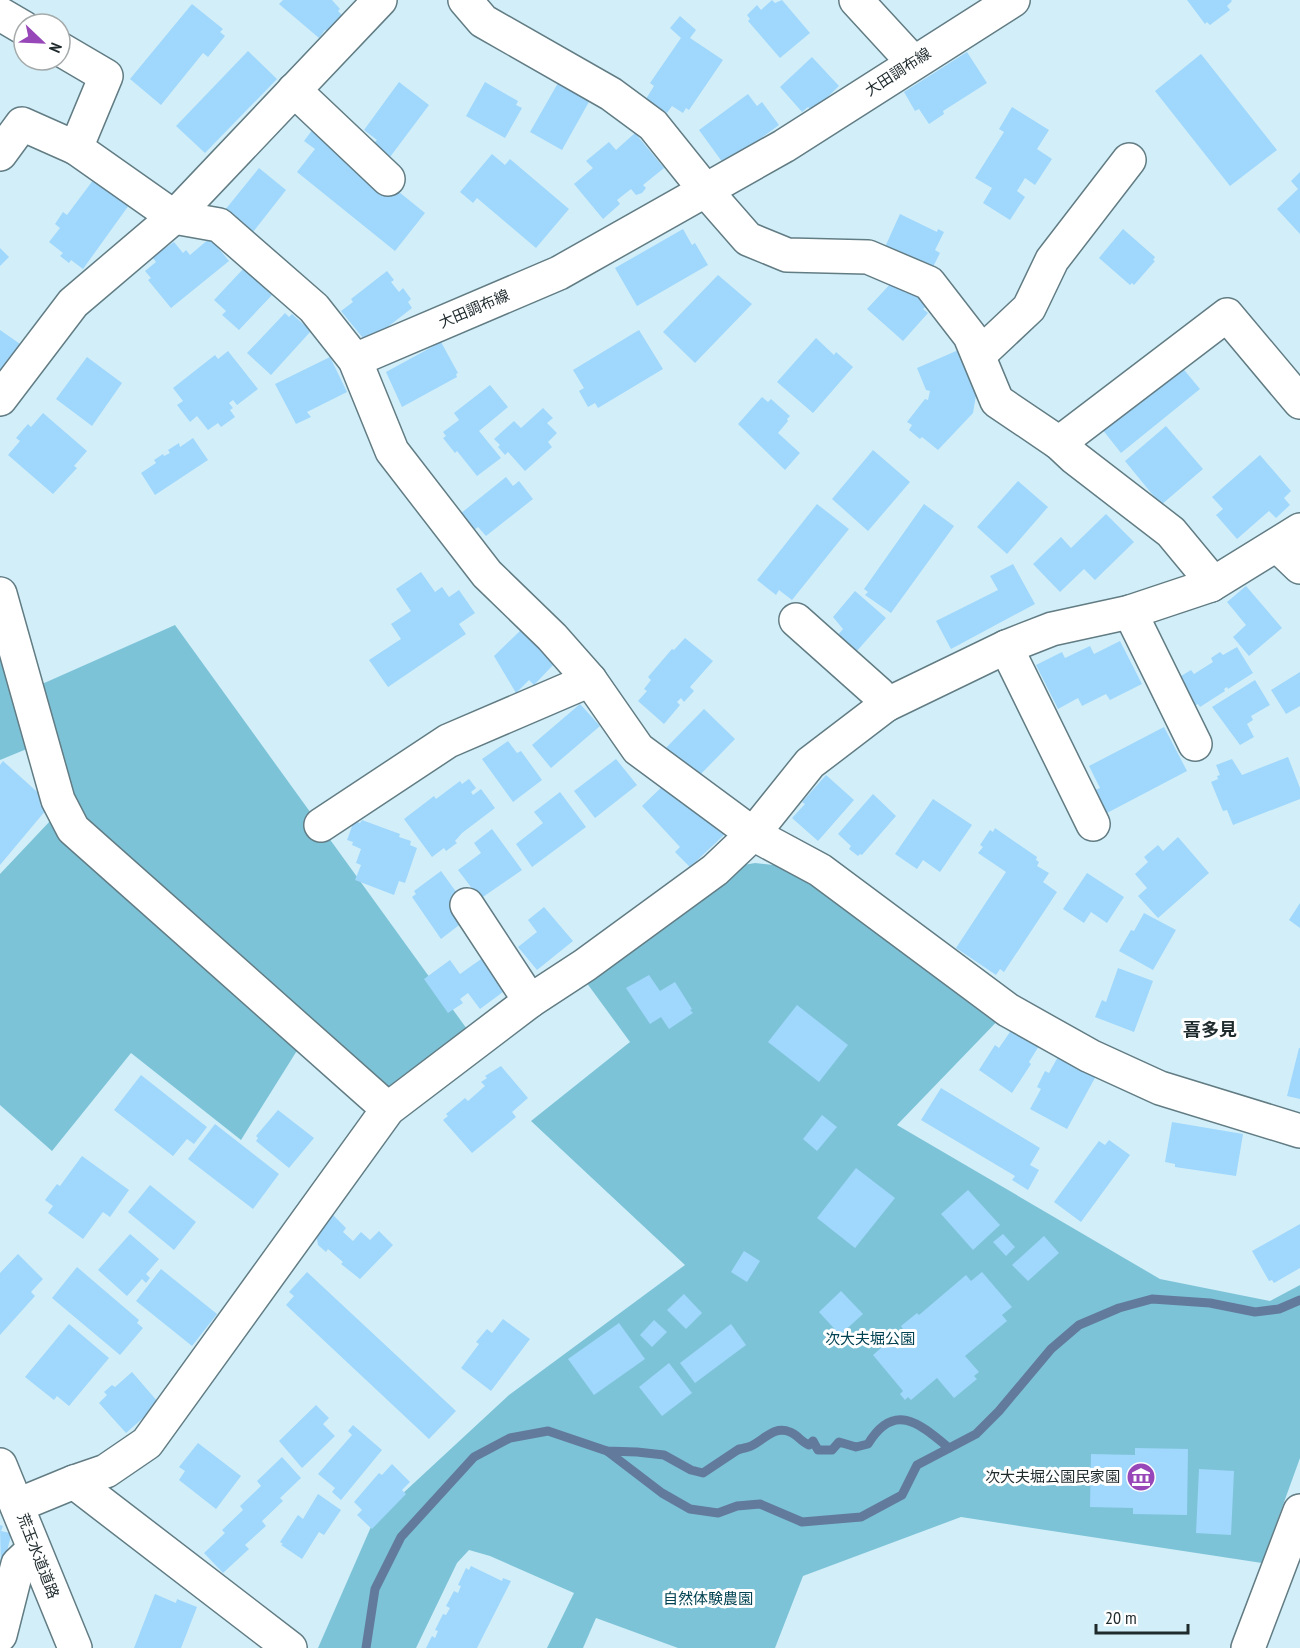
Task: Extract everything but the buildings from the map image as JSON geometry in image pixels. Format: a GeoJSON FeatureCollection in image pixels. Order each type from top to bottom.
{"type":"FeatureCollection","features":[{"type":"Feature","properties":{"kind":"street"},"geometry":{"type":"LineString","coordinates":[[1,396],[73,303],[174,217],[380,0]]}},
{"type":"Feature","properties":{"kind":"street"},"geometry":{"type":"LineString","coordinates":[[465,0],[483,21],[611,94],[653,124],[706,191],[748,238],[787,255],[868,257],[929,283],[970,336],[997,401],[1059,443],[1171,532],[1205,573],[1211,585]]}},
{"type":"Feature","properties":{"kind":"street"},"geometry":{"type":"LineString","coordinates":[[856,0],[913,62]]}},
{"type":"Feature","properties":{"kind":"street","name":"大田調布線"},"geometry":{"type":"LineString","coordinates":[[354,360],[559,273],[784,146],[1013,0]]}},
{"type":"Feature","properties":{"kind":"street"},"geometry":{"type":"LineString","coordinates":[[72,56],[106,76],[76,148]]}},
{"type":"Feature","properties":{"kind":"street"},"geometry":{"type":"LineString","coordinates":[[294,90],[388,179]]}},
{"type":"Feature","properties":{"kind":"street"},"geometry":{"type":"LineString","coordinates":[[0,154],[22,124],[76,148],[174,217],[219,225],[314,308],[354,360],[392,451],[487,574],[552,637],[590,680],[638,749],[753,834],[820,870],[1008,1010],[1090,1056],[1160,1088],[1300,1131]]}},
{"type":"Feature","properties":{"kind":"street"},"geometry":{"type":"LineString","coordinates":[[979,355],[1029,308],[1052,260],[1129,160]]}},
{"type":"Feature","properties":{"kind":"street"},"geometry":{"type":"LineString","coordinates":[[1059,443],[1227,315],[1300,402]]}},
{"type":"Feature","properties":{"kind":"street"},"geometry":{"type":"LineString","coordinates":[[18,1505],[106,1471],[147,1443],[388,1109],[530,1000],[585,965],[715,870],[753,834],[810,762],[886,705],[1006,647],[1052,629],[1130,612],[1211,585],[1292,547]]}},
{"type":"Feature","properties":{"kind":"street"},"geometry":{"type":"LineString","coordinates":[[0,594],[58,800],[73,829],[388,1109]]}},
{"type":"Feature","properties":{"kind":"street"},"geometry":{"type":"LineString","coordinates":[[1130,612],[1195,744]]}},
{"type":"Feature","properties":{"kind":"street"},"geometry":{"type":"LineString","coordinates":[[796,620],[879,694],[886,705]]}},
{"type":"Feature","properties":{"kind":"street"},"geometry":{"type":"LineString","coordinates":[[1006,647],[1093,824]]}},
{"type":"Feature","properties":{"kind":"street"},"geometry":{"type":"LineString","coordinates":[[321,825],[448,741],[590,680]]}},
{"type":"Feature","properties":{"kind":"street"},"geometry":{"type":"LineString","coordinates":[[467,905],[530,1000]]}},
{"type":"Feature","properties":{"kind":"street","name":"荒玉水道道路"},"geometry":{"type":"LineString","coordinates":[[0,1465],[75,1648]]}},
{"type":"Feature","properties":{"kind":"street"},"geometry":{"type":"LineString","coordinates":[[74,1482],[290,1648]]}},
{"type":"Feature","properties":{"kind":"street"},"geometry":{"type":"LineString","coordinates":[[1248,1648],[1300,1511]]}},
{"type":"Feature","properties":{"kind":"street"},"geometry":{"type":"LineString","coordinates":[[0,1635],[18,1564],[33,1550]]}},
{"type":"Feature","properties":{"kind":"green space"},"geometry":{"type":"Polygon","coordinates":[[[175,625],[472,1036],[381,1095],[81,824],[33,688],[175,625]]]}},
{"type":"Feature","properties":{"kind":"green space"},"geometry":{"type":"Polygon","coordinates":[[[0,628],[34,746],[0,760],[0,628]]]}},
{"type":"Feature","properties":{"kind":"green space"},"geometry":{"type":"Polygon","coordinates":[[[51,820],[298,1049],[241,1140],[131,1053],[52,1151],[0,1105],[0,874],[51,820]]]}},
{"type":"Feature","properties":{"kind":"green space","name":"次大夫堀公園"},"geometry":{"type":"Polygon","coordinates":[[[755,863],[820,870],[1008,1010],[897,1125],[1160,1279],[1270,1301],[1300,1285],[1300,1458],[1262,1563],[961,1517],[803,1576],[775,1648],[678,1648],[596,1618],[583,1648],[547,1648],[574,1593],[490,1556],[469,1550],[457,1563],[416,1648],[318,1648],[374,1520],[509,1395],[685,1265],[531,1121],[630,1042],[578,971],[715,870],[755,863]]]}},
{"type":"Feature","properties":{"kind":"waterway"},"geometry":{"type":"LineString","coordinates":[[607,1451],[662,1493],[690,1509],[718,1513],[737,1506],[760,1504],[802,1522],[861,1517],[902,1495],[917,1465],[976,1434],[999,1411],[1051,1349],[1079,1325],[1119,1308],[1152,1299],[1210,1303],[1255,1312],[1279,1309],[1300,1300]]}},
{"type":"Feature","properties":{"kind":"waterway"},"geometry":{"type":"LineString","coordinates":[[738,1450],[751,1446],[779,1430],[793,1433],[809,1445],[813,1441],[818,1450],[832,1450],[839,1442],[856,1447],[868,1444],[887,1423],[897,1420],[907,1420],[917,1424],[949,1448]]}},
{"type":"Feature","properties":{"kind":"waterway"},"geometry":{"type":"LineString","coordinates":[[366,1648],[375,1589],[401,1537],[474,1457],[510,1438],[548,1431],[607,1451],[664,1455],[691,1470],[703,1473],[739,1449]]}},
{"type":"Feature","properties":{"kind":"place","name":"次大夫堀公園民家園"},"geometry":{"type":"Point","coordinates":[1141,1477]}},
{"type":"Feature","properties":{"kind":"district","name":"喜多見"},"geometry":{"type":"Point","coordinates":[1210,1030]}},
{"type":"Feature","properties":{"kind":"park label","name":"自然体験農園"},"geometry":{"type":"Point","coordinates":[708,1599]}}]}
